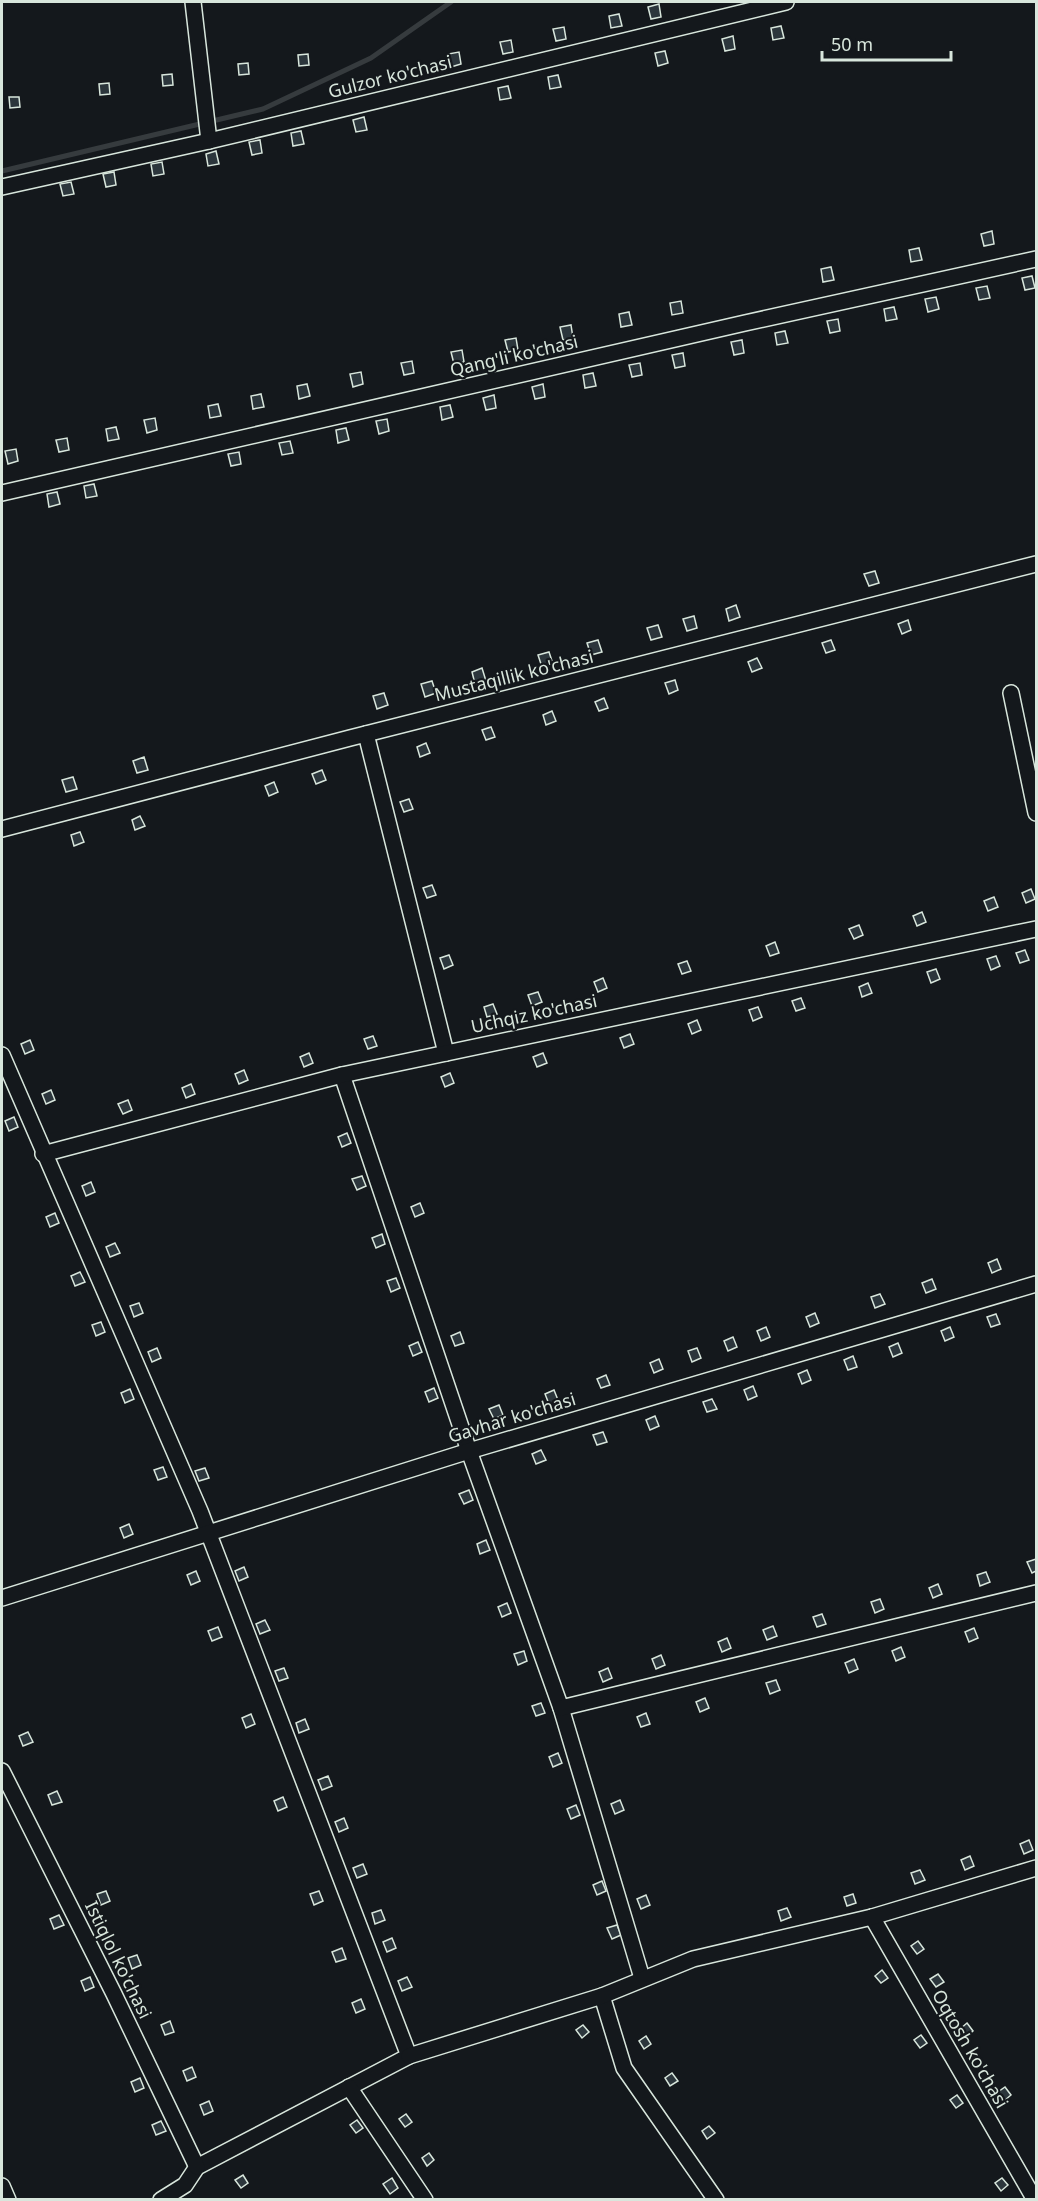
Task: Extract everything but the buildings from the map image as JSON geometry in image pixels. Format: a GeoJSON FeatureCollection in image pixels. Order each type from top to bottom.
{"type":"FeatureCollection","features":[{"type":"Feature","properties":{"kind":"street"},"geometry":{"type":"LineString","coordinates":[[193,2],[209,141]]}},
{"type":"Feature","properties":{"kind":"street","name":"Gulzor ko'chasi"},"geometry":{"type":"LineString","coordinates":[[2,187],[209,141],[786,2]]}},
{"type":"Feature","properties":{"kind":"street","name":"Qang'li ko'chasi"},"geometry":{"type":"LineString","coordinates":[[2,493],[745,323],[1036,259]]}},
{"type":"Feature","properties":{"kind":"street","name":"Mustaqillik ko'chasi"},"geometry":{"type":"LineString","coordinates":[[2,829],[1036,564]]}},
{"type":"Feature","properties":{"kind":"street"},"geometry":{"type":"LineString","coordinates":[[1011,693],[1036,813]]}},
{"type":"Feature","properties":{"kind":"street"},"geometry":{"type":"LineString","coordinates":[[366,734],[446,1053]]}},
{"type":"Feature","properties":{"kind":"street","name":"Uchqiz ko'chasi"},"geometry":{"type":"LineString","coordinates":[[43,1154],[342,1075],[1036,929]]}},
{"type":"Feature","properties":{"kind":"street"},"geometry":{"type":"LineString","coordinates":[[2,1055],[208,1534],[409,2056]]}},
{"type":"Feature","properties":{"kind":"street"},"geometry":{"type":"LineString","coordinates":[[342,1075],[469,1451],[561,1708],[642,1978]]}},
{"type":"Feature","properties":{"kind":"street","name":"Gavhar ko'chasi"},"geometry":{"type":"LineString","coordinates":[[2,1598],[469,1451],[1036,1284]]}},
{"type":"Feature","properties":{"kind":"street"},"geometry":{"type":"LineString","coordinates":[[561,1708],[1036,1593]]}},
{"type":"Feature","properties":{"kind":"street","name":"Istiqlol ko'chasi"},"geometry":{"type":"LineString","coordinates":[[2,1771],[197,2168]]}},
{"type":"Feature","properties":{"kind":"street"},"geometry":{"type":"LineString","coordinates":[[160,2199],[185,2185],[197,2168],[409,2056],[602,1996],[693,1959],[872,1917],[1036,1868]]}},
{"type":"Feature","properties":{"kind":"street","name":"Oqtosh ko'chasi"},"geometry":{"type":"LineString","coordinates":[[872,1917],[1035,2199]]}},
{"type":"Feature","properties":{"kind":"street"},"geometry":{"type":"LineString","coordinates":[[602,1996],[624,2068],[716,2199]]}},
{"type":"Feature","properties":{"kind":"street"},"geometry":{"type":"LineString","coordinates":[[350,2087],[425,2199]]}},
{"type":"Feature","properties":{"kind":"street"},"geometry":{"type":"LineString","coordinates":[[2,2186],[8,2199]]}},
{"type":"Feature","properties":{"kind":"waterway"},"geometry":{"type":"LineString","coordinates":[[2,171],[263,109],[371,58],[451,2]]}}]}
